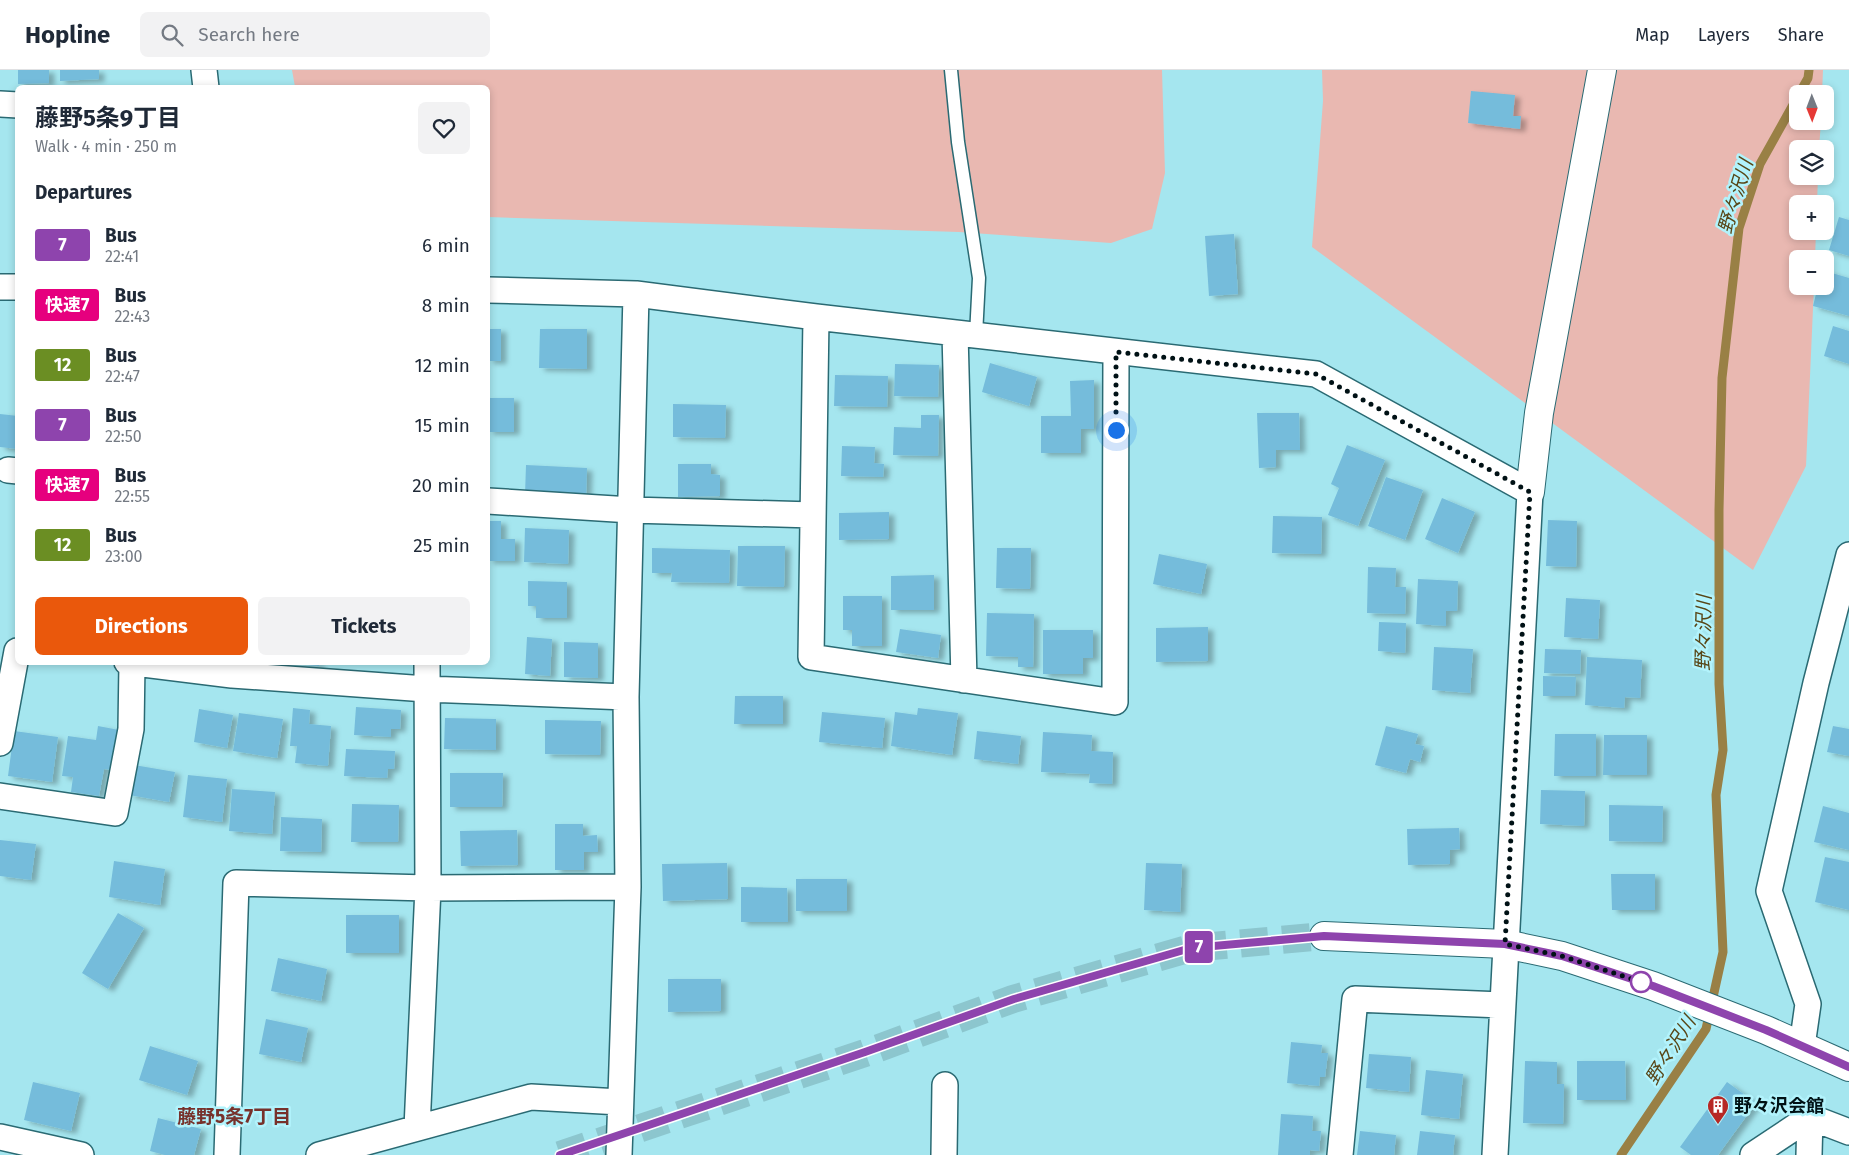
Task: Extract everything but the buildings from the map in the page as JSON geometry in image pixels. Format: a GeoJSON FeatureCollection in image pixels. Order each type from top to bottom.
{"type":"FeatureCollection","features":[{"type":"Feature","properties":{"kind":"street"},"geometry":{"type":"LineString","coordinates":[[204,70],[206,85]]}},
{"type":"Feature","properties":{"kind":"street"},"geometry":{"type":"LineString","coordinates":[[1495,1155],[1530,492],[1539,413],[1602,70]]}},
{"type":"Feature","properties":{"kind":"street"},"geometry":{"type":"LineString","coordinates":[[0,104],[15,105]]}},
{"type":"Feature","properties":{"kind":"street"},"geometry":{"type":"LineString","coordinates":[[0,287],[15,287]]}},
{"type":"Feature","properties":{"kind":"street"},"geometry":{"type":"LineString","coordinates":[[490,290],[636,294],[816,317],[1316,374],[1530,492]]}},
{"type":"Feature","properties":{"kind":"street"},"geometry":{"type":"LineString","coordinates":[[619,1155],[628,887],[626,697],[636,294]]}},
{"type":"Feature","properties":{"kind":"street"},"geometry":{"type":"LineString","coordinates":[[816,317],[812,657],[1115,702],[1116,352]]}},
{"type":"Feature","properties":{"kind":"street"},"geometry":{"type":"LineString","coordinates":[[964,680],[965,334]]}},
{"type":"Feature","properties":{"kind":"street"},"geometry":{"type":"LineString","coordinates":[[490,501],[631,510],[813,515]]}},
{"type":"Feature","properties":{"kind":"street"},"geometry":{"type":"LineString","coordinates":[[1802,1046],[1808,1004],[1769,891],[1816,683],[1849,554]]}},
{"type":"Feature","properties":{"kind":"street"},"geometry":{"type":"LineString","coordinates":[[0,650],[15,651]]}},
{"type":"Feature","properties":{"kind":"street"},"geometry":{"type":"LineString","coordinates":[[0,743],[15,662]]}},
{"type":"Feature","properties":{"kind":"street"},"geometry":{"type":"LineString","coordinates":[[0,796],[115,812],[131,729],[132,665]]}},
{"type":"Feature","properties":{"kind":"street"},"geometry":{"type":"LineString","coordinates":[[165,665],[232,669],[426,689],[626,697]]}},
{"type":"Feature","properties":{"kind":"street"},"geometry":{"type":"LineString","coordinates":[[417,1128],[428,888],[427,665]]}},
{"type":"Feature","properties":{"kind":"street"},"geometry":{"type":"LineString","coordinates":[[227,1155],[236,882],[428,888],[628,887]]}},
{"type":"Feature","properties":{"kind":"street"},"geometry":{"type":"LineString","coordinates":[[1324,936],[1505,944],[1562,956],[1653,986],[1766,1030],[1849,1067]]}},
{"type":"Feature","properties":{"kind":"street"},"geometry":{"type":"LineString","coordinates":[[1340,1155],[1355,999],[1502,1005]]}},
{"type":"Feature","properties":{"kind":"street"},"geometry":{"type":"LineString","coordinates":[[944,1155],[945,1086]]}},
{"type":"Feature","properties":{"kind":"street"},"geometry":{"type":"LineString","coordinates":[[319,1155],[531,1097],[620,1102]]}},
{"type":"Feature","properties":{"kind":"street"},"geometry":{"type":"LineString","coordinates":[[1810,1116],[1849,1132]]}},
{"type":"Feature","properties":{"kind":"street"},"geometry":{"type":"LineString","coordinates":[[1753,1155],[1810,1116]]}},
{"type":"Feature","properties":{"kind":"street"},"geometry":{"type":"LineString","coordinates":[[1809,1155],[1810,1116]]}},
{"type":"Feature","properties":{"kind":"street"},"geometry":{"type":"LineString","coordinates":[[0,1137],[81,1155]]}},
{"type":"Feature","properties":{"kind":"lane"},"geometry":{"type":"LineString","coordinates":[[950,70],[958,142],[979,278],[965,334]]}},
{"type":"Feature","properties":{"kind":"shaded area"},"geometry":{"type":"Polygon","coordinates":[[[292,70],[1162,70],[1165,173],[1152,229],[1111,243],[959,232],[490,217],[490,85],[295,85],[292,70]]]}},
{"type":"Feature","properties":{"kind":"shaded area"},"geometry":{"type":"Polygon","coordinates":[[[1322,70],[1823,70],[1822,85],[1789,85],[1789,130],[1820,130],[1820,140],[1789,140],[1789,185],[1818,185],[1817,195],[1789,195],[1789,240],[1816,240],[1815,250],[1789,250],[1789,295],[1814,295],[1806,466],[1753,570],[1312,247],[1323,101],[1322,70]]]}},
{"type":"Feature","properties":{"kind":"waterway","name":"野々沢川"},"geometry":{"type":"LineString","coordinates":[[1804,85],[1808,78],[1809,70]]}},
{"type":"Feature","properties":{"kind":"waterway","name":"野々沢川"},"geometry":{"type":"LineString","coordinates":[[1621,1155],[1706,1029],[1723,952],[1716,795],[1723,750],[1719,684],[1719,510],[1722,378],[1739,228],[1760,164],[1789,112]]}},
{"type":"Feature","properties":{"kind":"tunnel"},"geometry":{"type":"LineString","coordinates":[[560,1155],[865,1053],[1013,999],[1191,948],[1324,936]]}},
{"type":"Feature","properties":{"kind":"bus line","name":"7"},"geometry":{"type":"LineString","coordinates":[[560,1155],[865,1052],[1014,999],[1191,948],[1324,936],[1505,944],[1562,956],[1653,986],[1766,1030],[1849,1067]]}},
{"type":"Feature","properties":{"kind":"place","name":"野々沢会館"},"geometry":{"type":"Point","coordinates":[1718,1125]}},
{"type":"Feature","properties":{"kind":"district","name":"藤野5条7丁目"},"geometry":{"type":"Point","coordinates":[234,1116]}},
{"type":"Feature","properties":{"kind":"route"},"geometry":{"type":"LineString","coordinates":[[1116,430],[1116,352],[1316,374],[1530,492],[1505,944],[1562,956],[1641,982]]}}]}
